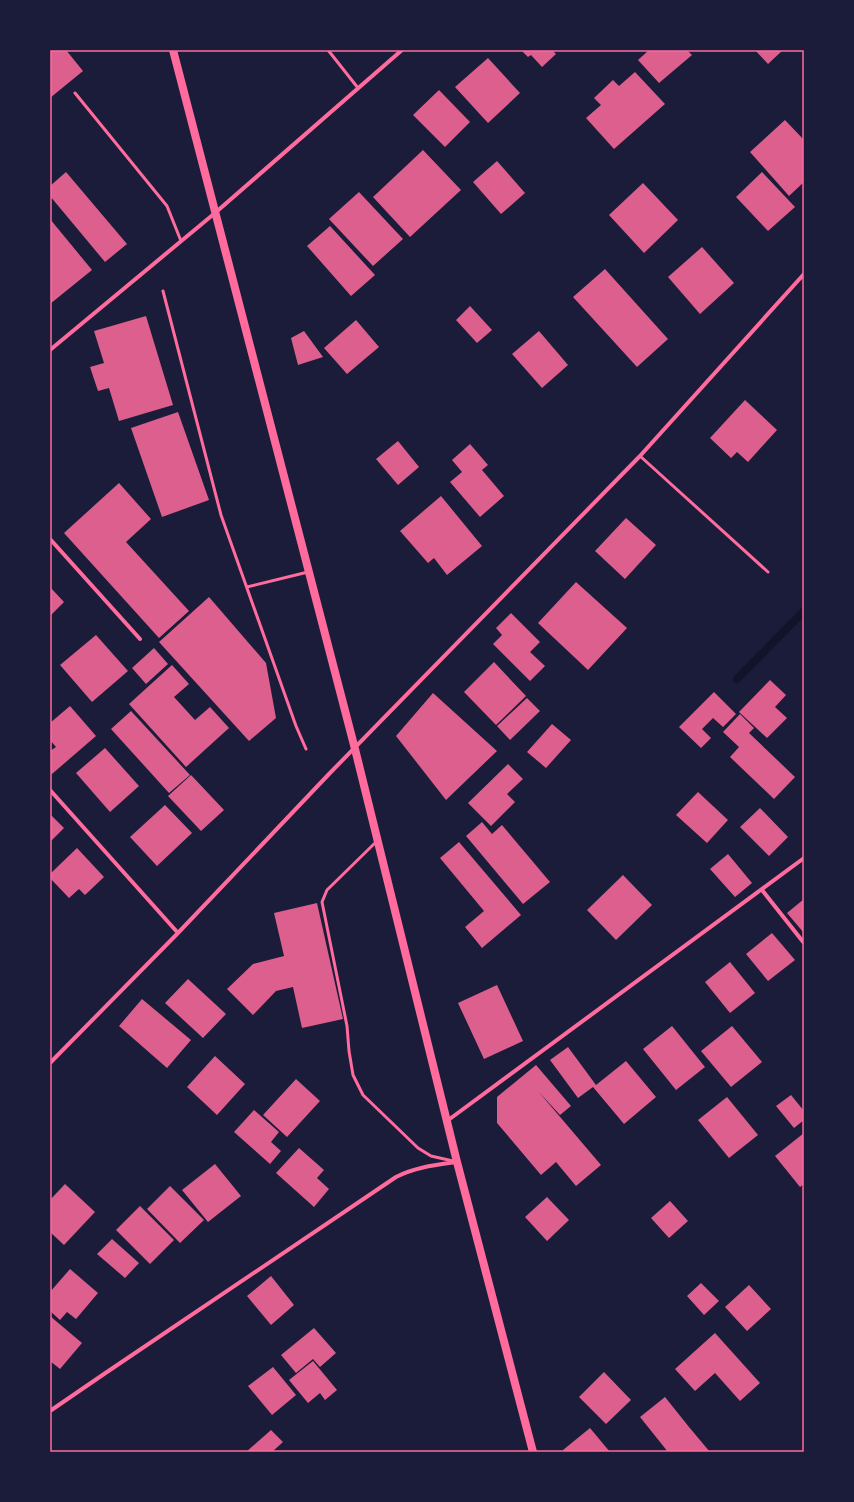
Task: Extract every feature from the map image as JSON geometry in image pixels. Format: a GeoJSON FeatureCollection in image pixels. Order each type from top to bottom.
{"type":"FeatureCollection","features":[{"type":"Feature","properties":{"kind":"main road"},"geometry":{"type":"LineString","coordinates":[[173,50],[354,749],[457,1162],[533,1452]]}},
{"type":"Feature","properties":{"kind":"street"},"geometry":{"type":"LineString","coordinates":[[50,350],[215,213],[402,50]]}},
{"type":"Feature","properties":{"kind":"street"},"geometry":{"type":"LineString","coordinates":[[50,1063],[640,456],[804,274]]}},
{"type":"Feature","properties":{"kind":"street"},"geometry":{"type":"LineString","coordinates":[[50,538],[140,639]]}},
{"type":"Feature","properties":{"kind":"street"},"geometry":{"type":"LineString","coordinates":[[50,790],[178,933]]}},
{"type":"Feature","properties":{"kind":"street"},"geometry":{"type":"LineString","coordinates":[[447,1121],[804,858]]}},
{"type":"Feature","properties":{"kind":"street"},"geometry":{"type":"LineString","coordinates":[[762,890],[804,943]]}},
{"type":"Feature","properties":{"kind":"street"},"geometry":{"type":"LineString","coordinates":[[50,1411],[396,1177],[424,1167],[457,1162]]}},
{"type":"Feature","properties":{"kind":"lane"},"geometry":{"type":"LineString","coordinates":[[328,50],[358,88]]}},
{"type":"Feature","properties":{"kind":"lane"},"geometry":{"type":"LineString","coordinates":[[75,93],[167,206],[181,241]]}},
{"type":"Feature","properties":{"kind":"lane"},"geometry":{"type":"LineString","coordinates":[[163,291],[221,515],[296,726],[306,748]]}},
{"type":"Feature","properties":{"kind":"lane"},"geometry":{"type":"LineString","coordinates":[[640,456],[768,572]]}},
{"type":"Feature","properties":{"kind":"lane"},"geometry":{"type":"LineString","coordinates":[[247,587],[308,572]]}},
{"type":"Feature","properties":{"kind":"lane"},"geometry":{"type":"LineString","coordinates":[[377,841],[327,890],[322,902],[347,1026],[353,1075],[363,1095],[418,1148],[431,1156],[457,1162]]}},
{"type":"Feature","properties":{"kind":"building"},"geometry":{"type":"Polygon","coordinates":[[[50,50],[66,50],[83,71],[50,98],[50,50]]]}},
{"type":"Feature","properties":{"kind":"building"},"geometry":{"type":"Polygon","coordinates":[[[521,50],[552,50],[556,54],[542,67],[531,55],[528,57],[521,50]]]}},
{"type":"Feature","properties":{"kind":"building"},"geometry":{"type":"Polygon","coordinates":[[[649,50],[687,50],[692,55],[659,83],[638,60],[649,50]]]}},
{"type":"Feature","properties":{"kind":"building"},"geometry":{"type":"Polygon","coordinates":[[[755,50],[783,50],[768,64],[755,50]]]}},
{"type":"Feature","properties":{"kind":"building"},"geometry":{"type":"Polygon","coordinates":[[[488,58],[520,93],[488,123],[455,87],[488,58]]]}},
{"type":"Feature","properties":{"kind":"building"},"geometry":{"type":"Polygon","coordinates":[[[635,72],[665,104],[614,149],[586,118],[601,105],[594,98],[613,80],[619,86],[635,72]]]}},
{"type":"Feature","properties":{"kind":"building"},"geometry":{"type":"Polygon","coordinates":[[[439,90],[470,122],[445,147],[413,115],[439,90]]]}},
{"type":"Feature","properties":{"kind":"building"},"geometry":{"type":"Polygon","coordinates":[[[785,120],[804,140],[804,182],[789,196],[750,152],[785,120]]]}},
{"type":"Feature","properties":{"kind":"building"},"geometry":{"type":"Polygon","coordinates":[[[423,150],[461,190],[410,237],[373,197],[423,150]]]}},
{"type":"Feature","properties":{"kind":"building"},"geometry":{"type":"Polygon","coordinates":[[[497,161],[525,193],[501,214],[473,182],[497,161]]]}},
{"type":"Feature","properties":{"kind":"building"},"geometry":{"type":"Polygon","coordinates":[[[66,172],[127,244],[105,262],[50,196],[50,186],[66,172]]]}},
{"type":"Feature","properties":{"kind":"building"},"geometry":{"type":"Polygon","coordinates":[[[762,172],[795,207],[768,231],[736,197],[762,172]]]}},
{"type":"Feature","properties":{"kind":"building"},"geometry":{"type":"Polygon","coordinates":[[[643,183],[678,220],[644,253],[609,215],[643,183]]]}},
{"type":"Feature","properties":{"kind":"building"},"geometry":{"type":"Polygon","coordinates":[[[359,192],[403,239],[373,266],[329,219],[359,192]]]}},
{"type":"Feature","properties":{"kind":"building"},"geometry":{"type":"Polygon","coordinates":[[[50,219],[92,270],[50,304],[50,219]]]}},
{"type":"Feature","properties":{"kind":"building"},"geometry":{"type":"Polygon","coordinates":[[[330,226],[375,275],[351,296],[307,246],[330,226]]]}},
{"type":"Feature","properties":{"kind":"building"},"geometry":{"type":"Polygon","coordinates":[[[702,247],[734,283],[700,314],[668,277],[702,247]]]}},
{"type":"Feature","properties":{"kind":"building"},"geometry":{"type":"Polygon","coordinates":[[[605,269],[668,339],[637,367],[573,297],[605,269]]]}},
{"type":"Feature","properties":{"kind":"building"},"geometry":{"type":"Polygon","coordinates":[[[470,306],[492,330],[477,343],[456,320],[470,306]]]}},
{"type":"Feature","properties":{"kind":"building"},"geometry":{"type":"Polygon","coordinates":[[[146,316],[173,405],[119,421],[109,388],[98,391],[90,367],[104,363],[94,331],[146,316]]]}},
{"type":"Feature","properties":{"kind":"building"},"geometry":{"type":"Polygon","coordinates":[[[356,320],[379,347],[347,374],[324,348],[356,320]]]}},
{"type":"Feature","properties":{"kind":"building"},"geometry":{"type":"Polygon","coordinates":[[[304,331],[323,357],[298,365],[291,338],[304,331]]]}},
{"type":"Feature","properties":{"kind":"building"},"geometry":{"type":"Polygon","coordinates":[[[539,331],[568,365],[542,388],[512,354],[539,331]]]}},
{"type":"Feature","properties":{"kind":"building"},"geometry":{"type":"Polygon","coordinates":[[[745,400],[777,430],[748,462],[737,452],[731,458],[710,438],[745,400]]]}},
{"type":"Feature","properties":{"kind":"building"},"geometry":{"type":"Polygon","coordinates":[[[178,412],[209,500],[162,517],[131,428],[178,412]]]}},
{"type":"Feature","properties":{"kind":"building"},"geometry":{"type":"Polygon","coordinates":[[[398,441],[419,467],[398,485],[376,459],[398,441]]]}},
{"type":"Feature","properties":{"kind":"building"},"geometry":{"type":"Polygon","coordinates":[[[470,444],[488,465],[482,470],[504,496],[480,517],[450,482],[462,472],[452,460],[470,444]]]}},
{"type":"Feature","properties":{"kind":"building"},"geometry":{"type":"Polygon","coordinates":[[[119,483],[151,519],[126,542],[189,611],[159,638],[64,533],[119,483]]]}},
{"type":"Feature","properties":{"kind":"building"},"geometry":{"type":"Polygon","coordinates":[[[441,496],[482,546],[447,575],[434,558],[428,563],[400,531],[441,496]]]}},
{"type":"Feature","properties":{"kind":"building"},"geometry":{"type":"Polygon","coordinates":[[[626,518],[656,545],[625,579],[595,551],[626,518]]]}},
{"type":"Feature","properties":{"kind":"building"},"geometry":{"type":"Polygon","coordinates":[[[576,582],[627,628],[588,670],[538,623],[576,582]]]}},
{"type":"Feature","properties":{"kind":"building"},"geometry":{"type":"Polygon","coordinates":[[[50,587],[64,602],[50,616],[50,587]]]}},
{"type":"Feature","properties":{"kind":"building"},"geometry":{"type":"Polygon","coordinates":[[[209,597],[266,663],[276,718],[249,741],[159,642],[209,597]]]}},
{"type":"Feature","properties":{"kind":"building"},"geometry":{"type":"Polygon","coordinates":[[[511,613],[540,642],[530,652],[545,666],[530,681],[493,644],[502,635],[496,628],[511,613]]]}},
{"type":"Feature","properties":{"kind":"building"},"geometry":{"type":"Polygon","coordinates":[[[96,635],[128,671],[92,702],[60,665],[96,635]]]}},
{"type":"Feature","properties":{"kind":"building"},"geometry":{"type":"Polygon","coordinates":[[[154,648],[168,664],[146,684],[132,668],[154,648]]]}},
{"type":"Feature","properties":{"kind":"building"},"geometry":{"type":"Polygon","coordinates":[[[494,662],[526,696],[496,725],[464,692],[494,662]]]}},
{"type":"Feature","properties":{"kind":"building"},"geometry":{"type":"Polygon","coordinates":[[[172,665],[189,684],[174,697],[195,720],[210,707],[229,728],[186,767],[129,704],[172,665]]]}},
{"type":"Feature","properties":{"kind":"building"},"geometry":{"type":"Polygon","coordinates":[[[770,680],[786,695],[775,707],[787,718],[767,738],[739,712],[770,680]]]}},
{"type":"Feature","properties":{"kind":"building"},"geometry":{"type":"Polygon","coordinates":[[[714,692],[736,714],[723,727],[713,718],[702,729],[711,738],[701,748],[679,727],[714,692]]]}},
{"type":"Feature","properties":{"kind":"building"},"geometry":{"type":"Polygon","coordinates":[[[433,693],[497,751],[446,800],[396,736],[433,693]]]}},
{"type":"Feature","properties":{"kind":"building"},"geometry":{"type":"Polygon","coordinates":[[[527,698],[540,711],[510,740],[497,726],[527,698]]]}},
{"type":"Feature","properties":{"kind":"building"},"geometry":{"type":"Polygon","coordinates":[[[70,706],[96,736],[52,774],[50,772],[50,751],[56,747],[50,740],[50,723],[70,706]]]}},
{"type":"Feature","properties":{"kind":"building"},"geometry":{"type":"Polygon","coordinates":[[[131,711],[190,775],[169,793],[111,729],[131,711]]]}},
{"type":"Feature","properties":{"kind":"building"},"geometry":{"type":"Polygon","coordinates":[[[740,714],[754,728],[749,733],[795,777],[774,799],[730,757],[739,747],[723,732],[740,714]]]}},
{"type":"Feature","properties":{"kind":"building"},"geometry":{"type":"Polygon","coordinates":[[[552,724],[571,740],[546,768],[527,752],[552,724]]]}},
{"type":"Feature","properties":{"kind":"building"},"geometry":{"type":"Polygon","coordinates":[[[105,748],[139,786],[110,812],[76,773],[105,748]]]}},
{"type":"Feature","properties":{"kind":"building"},"geometry":{"type":"Polygon","coordinates":[[[508,764],[523,779],[507,794],[515,802],[491,826],[468,803],[508,764]]]}},
{"type":"Feature","properties":{"kind":"building"},"geometry":{"type":"Polygon","coordinates":[[[191,775],[224,810],[201,831],[168,796],[191,775]]]}},
{"type":"Feature","properties":{"kind":"building"},"geometry":{"type":"Polygon","coordinates":[[[698,792],[728,820],[707,843],[676,815],[698,792]]]}},
{"type":"Feature","properties":{"kind":"building"},"geometry":{"type":"Polygon","coordinates":[[[165,805],[192,833],[157,866],[130,837],[165,805]]]}},
{"type":"Feature","properties":{"kind":"building"},"geometry":{"type":"Polygon","coordinates":[[[760,808],[788,837],[769,856],[740,827],[760,808]]]}},
{"type":"Feature","properties":{"kind":"building"},"geometry":{"type":"Polygon","coordinates":[[[50,814],[64,828],[50,842],[50,814]]]}},
{"type":"Feature","properties":{"kind":"building"},"geometry":{"type":"Polygon","coordinates":[[[482,822],[492,834],[502,825],[550,882],[523,904],[466,836],[482,822]]]}},
{"type":"Feature","properties":{"kind":"building"},"geometry":{"type":"Polygon","coordinates":[[[459,842],[521,915],[482,948],[465,927],[484,911],[440,858],[459,842]]]}},
{"type":"Feature","properties":{"kind":"building"},"geometry":{"type":"Polygon","coordinates":[[[77,848],[104,877],[85,895],[79,889],[69,898],[50,878],[50,874],[77,848]]]}},
{"type":"Feature","properties":{"kind":"building"},"geometry":{"type":"Polygon","coordinates":[[[728,854],[752,883],[735,897],[710,869],[728,854]]]}},
{"type":"Feature","properties":{"kind":"building"},"geometry":{"type":"Polygon","coordinates":[[[623,875],[652,905],[616,940],[587,910],[623,875]]]}},
{"type":"Feature","properties":{"kind":"building"},"geometry":{"type":"Polygon","coordinates":[[[804,899],[804,933],[787,913],[804,899]]]}},
{"type":"Feature","properties":{"kind":"building"},"geometry":{"type":"Polygon","coordinates":[[[317,903],[343,1019],[302,1028],[293,987],[276,991],[253,1015],[227,989],[253,964],[284,956],[274,913],[317,903]]]}},
{"type":"Feature","properties":{"kind":"building"},"geometry":{"type":"Polygon","coordinates":[[[772,933],[795,960],[768,981],[746,954],[772,933]]]}},
{"type":"Feature","properties":{"kind":"building"},"geometry":{"type":"Polygon","coordinates":[[[730,962],[755,993],[730,1013],[705,982],[730,962]]]}},
{"type":"Feature","properties":{"kind":"building"},"geometry":{"type":"Polygon","coordinates":[[[188,979],[226,1014],[203,1038],[165,1003],[188,979]]]}},
{"type":"Feature","properties":{"kind":"building"},"geometry":{"type":"Polygon","coordinates":[[[497,985],[523,1041],[484,1059],[458,1003],[497,985]]]}},
{"type":"Feature","properties":{"kind":"building"},"geometry":{"type":"Polygon","coordinates":[[[142,999],[191,1040],[167,1068],[119,1026],[142,999]]]}},
{"type":"Feature","properties":{"kind":"building"},"geometry":{"type":"Polygon","coordinates":[[[672,1026],[705,1067],[676,1090],[643,1049],[672,1026]]]}},
{"type":"Feature","properties":{"kind":"building"},"geometry":{"type":"Polygon","coordinates":[[[732,1026],[762,1062],[731,1087],[701,1051],[732,1026]]]}},
{"type":"Feature","properties":{"kind":"building"},"geometry":{"type":"Polygon","coordinates":[[[568,1047],[596,1085],[626,1061],[656,1097],[624,1124],[593,1087],[578,1098],[550,1060],[568,1047]]]}},
{"type":"Feature","properties":{"kind":"building"},"geometry":{"type":"Polygon","coordinates":[[[215,1056],[245,1084],[217,1115],[187,1087],[215,1056]]]}},
{"type":"Feature","properties":{"kind":"building"},"geometry":{"type":"Polygon","coordinates":[[[536,1065],[571,1106],[560,1115],[538,1091],[601,1165],[576,1186],[556,1162],[541,1175],[497,1123],[497,1097],[536,1065]]]}},
{"type":"Feature","properties":{"kind":"building"},"geometry":{"type":"Polygon","coordinates":[[[296,1079],[320,1101],[287,1137],[263,1115],[296,1079]]]}},
{"type":"Feature","properties":{"kind":"building"},"geometry":{"type":"Polygon","coordinates":[[[791,1095],[804,1111],[804,1120],[794,1128],[776,1106],[791,1095]]]}},
{"type":"Feature","properties":{"kind":"building"},"geometry":{"type":"Polygon","coordinates":[[[727,1097],[758,1135],[729,1158],[698,1120],[727,1097]]]}},
{"type":"Feature","properties":{"kind":"building"},"geometry":{"type":"Polygon","coordinates":[[[254,1110],[279,1132],[271,1142],[281,1151],[270,1164],[234,1132],[254,1110]]]}},
{"type":"Feature","properties":{"kind":"building"},"geometry":{"type":"Polygon","coordinates":[[[804,1133],[804,1184],[800,1187],[775,1156],[804,1133]]]}},
{"type":"Feature","properties":{"kind":"building"},"geometry":{"type":"Polygon","coordinates":[[[299,1148],[324,1170],[317,1178],[329,1189],[314,1207],[276,1173],[299,1148]]]}},
{"type":"Feature","properties":{"kind":"building"},"geometry":{"type":"Polygon","coordinates":[[[215,1164],[241,1196],[208,1222],[182,1190],[215,1164]]]}},
{"type":"Feature","properties":{"kind":"building"},"geometry":{"type":"Polygon","coordinates":[[[65,1184],[95,1212],[64,1245],[50,1232],[50,1200],[65,1184]]]}},
{"type":"Feature","properties":{"kind":"building"},"geometry":{"type":"Polygon","coordinates":[[[170,1186],[204,1220],[180,1243],[147,1209],[170,1186]]]}},
{"type":"Feature","properties":{"kind":"building"},"geometry":{"type":"Polygon","coordinates":[[[547,1197],[569,1220],[547,1241],[525,1217],[547,1197]]]}},
{"type":"Feature","properties":{"kind":"building"},"geometry":{"type":"Polygon","coordinates":[[[670,1201],[688,1221],[669,1238],[651,1218],[670,1201]]]}},
{"type":"Feature","properties":{"kind":"building"},"geometry":{"type":"Polygon","coordinates":[[[140,1206],[174,1240],[150,1264],[116,1230],[140,1206]]]}},
{"type":"Feature","properties":{"kind":"building"},"geometry":{"type":"Polygon","coordinates":[[[112,1239],[139,1263],[125,1278],[97,1254],[112,1239]]]}},
{"type":"Feature","properties":{"kind":"building"},"geometry":{"type":"Polygon","coordinates":[[[70,1269],[98,1293],[76,1319],[67,1312],[60,1320],[50,1311],[50,1292],[70,1269]]]}},
{"type":"Feature","properties":{"kind":"building"},"geometry":{"type":"Polygon","coordinates":[[[271,1276],[294,1305],[271,1325],[247,1296],[271,1276]]]}},
{"type":"Feature","properties":{"kind":"building"},"geometry":{"type":"Polygon","coordinates":[[[701,1283],[719,1301],[704,1315],[687,1296],[701,1283]]]}},
{"type":"Feature","properties":{"kind":"building"},"geometry":{"type":"Polygon","coordinates":[[[749,1285],[771,1309],[747,1331],[725,1307],[749,1285]]]}},
{"type":"Feature","properties":{"kind":"building"},"geometry":{"type":"Polygon","coordinates":[[[50,1316],[82,1343],[60,1369],[50,1361],[50,1316]]]}},
{"type":"Feature","properties":{"kind":"building"},"geometry":{"type":"Polygon","coordinates":[[[314,1328],[336,1353],[320,1367],[313,1359],[296,1373],[281,1355],[314,1328]]]}},
{"type":"Feature","properties":{"kind":"building"},"geometry":{"type":"Polygon","coordinates":[[[715,1333],[760,1383],[740,1401],[715,1373],[695,1391],[675,1369],[715,1333]]]}},
{"type":"Feature","properties":{"kind":"building"},"geometry":{"type":"Polygon","coordinates":[[[313,1361],[337,1390],[325,1400],[320,1393],[308,1403],[289,1380],[313,1361]]]}},
{"type":"Feature","properties":{"kind":"building"},"geometry":{"type":"Polygon","coordinates":[[[273,1367],[296,1395],[272,1415],[248,1386],[273,1367]]]}},
{"type":"Feature","properties":{"kind":"building"},"geometry":{"type":"Polygon","coordinates":[[[604,1372],[631,1400],[606,1424],[579,1397],[604,1372]]]}},
{"type":"Feature","properties":{"kind":"building"},"geometry":{"type":"Polygon","coordinates":[[[665,1397],[710,1452],[668,1452],[640,1417],[665,1397]]]}},
{"type":"Feature","properties":{"kind":"building"},"geometry":{"type":"Polygon","coordinates":[[[590,1428],[610,1452],[565,1452],[563,1450],[590,1428]]]}},
{"type":"Feature","properties":{"kind":"building"},"geometry":{"type":"Polygon","coordinates":[[[271,1430],[283,1442],[272,1452],[246,1452],[271,1430]]]}},
{"type":"Feature","properties":{"kind":"waterway"},"geometry":{"type":"LineString","coordinates":[[737,679],[804,611]]}}]}
